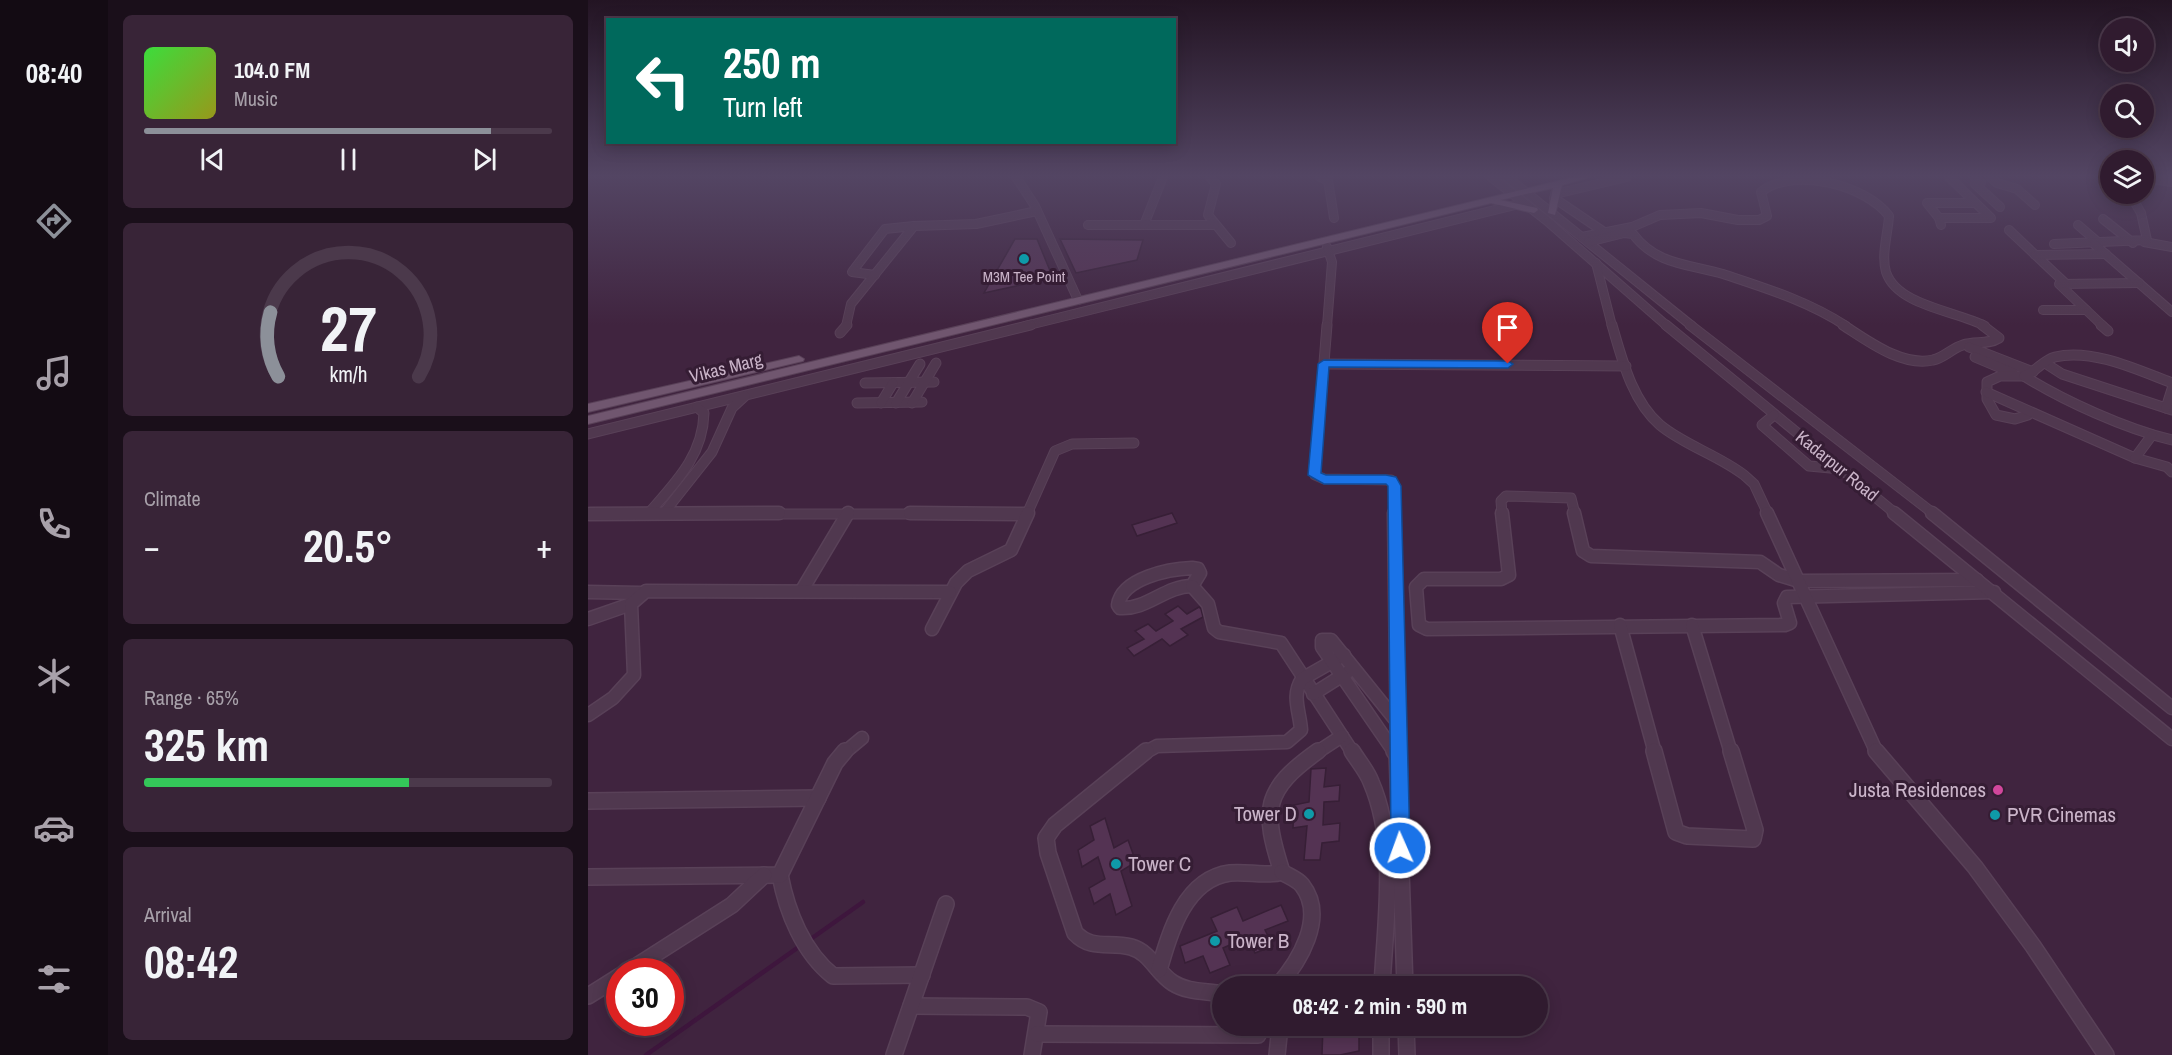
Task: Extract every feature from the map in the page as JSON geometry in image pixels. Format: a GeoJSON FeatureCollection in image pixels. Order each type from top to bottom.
{"type":"FeatureCollection","features":[{"type":"Feature","properties":{"kind":"main road"},"geometry":{"type":"LineString","coordinates":[[588,408],[1374,226]]}},
{"type":"Feature","properties":{"kind":"main road"},"geometry":{"type":"LineString","coordinates":[[1076,296],[1326,246],[1396,226]]}},
{"type":"Feature","properties":{"kind":"main road","name":"Vikas Marg"},"geometry":{"type":"LineString","coordinates":[[588,420],[873,350],[1076,296]]}},
{"type":"Feature","properties":{"kind":"main road"},"geometry":{"type":"LineString","coordinates":[[752,392],[762,377]]}},
{"type":"Feature","properties":{"kind":"main road"},"geometry":{"type":"LineString","coordinates":[[682,397],[697,407]]}},
{"type":"Feature","properties":{"kind":"street"},"geometry":{"type":"LineString","coordinates":[[875,274],[852,272],[885,229],[912,226]]}},
{"type":"Feature","properties":{"kind":"street"},"geometry":{"type":"LineString","coordinates":[[840,333],[848,323],[851,304],[914,226]]}},
{"type":"Feature","properties":{"kind":"street"},"geometry":{"type":"LineString","coordinates":[[1044,226],[1076,296]]}},
{"type":"Feature","properties":{"kind":"street"},"geometry":{"type":"LineString","coordinates":[[1216,226],[1231,243]]}},
{"type":"Feature","properties":{"kind":"street"},"geometry":{"type":"LineString","coordinates":[[588,434],[1397,226]]}},
{"type":"Feature","properties":{"kind":"street","name":"Kadarpur Road"},"geometry":{"type":"LineString","coordinates":[[1553,226],[1714,367],[1994,592],[2172,739]]}},
{"type":"Feature","properties":{"kind":"street","name":"Kadarpur Road"},"geometry":{"type":"LineString","coordinates":[[1568,226],[1733,359],[1981,550],[2172,708]]}},
{"type":"Feature","properties":{"kind":"street"},"geometry":{"type":"LineString","coordinates":[[1594,226],[1604,234],[1633,234],[1647,252],[1668,262],[1717,272],[1806,303],[1821,310],[1854,334],[1900,356],[1916,360],[1937,360],[1959,346],[1987,344],[2000,338],[1989,329],[1917,301],[1898,288],[1886,272],[1888,226]]}},
{"type":"Feature","properties":{"kind":"street"},"geometry":{"type":"LineString","coordinates":[[1585,240],[1632,226]]}},
{"type":"Feature","properties":{"kind":"street"},"geometry":{"type":"LineString","coordinates":[[1999,226],[2025,251]]}},
{"type":"Feature","properties":{"kind":"street"},"geometry":{"type":"LineString","coordinates":[[2079,226],[2106,254],[2172,312]]}},
{"type":"Feature","properties":{"kind":"street"},"geometry":{"type":"LineString","coordinates":[[2112,226],[2133,243]]}},
{"type":"Feature","properties":{"kind":"street"},"geometry":{"type":"LineString","coordinates":[[2144,242],[2148,238],[2145,226]]}},
{"type":"Feature","properties":{"kind":"street"},"geometry":{"type":"LineString","coordinates":[[2009,230],[2065,283]]}},
{"type":"Feature","properties":{"kind":"street"},"geometry":{"type":"LineString","coordinates":[[2054,244],[2144,242],[2172,247]]}},
{"type":"Feature","properties":{"kind":"street"},"geometry":{"type":"LineString","coordinates":[[1326,246],[1332,262],[1315,475],[1324,480],[1386,479],[1391,480],[1394,486],[1397,755],[1405,976]]}},
{"type":"Feature","properties":{"kind":"street"},"geometry":{"type":"LineString","coordinates":[[2035,255],[2106,254]]}},
{"type":"Feature","properties":{"kind":"street"},"geometry":{"type":"LineString","coordinates":[[1596,263],[1638,399],[1653,420],[1740,472],[1754,484],[1862,724],[1881,759],[1955,842],[2020,929],[2106,1055]]}},
{"type":"Feature","properties":{"kind":"street"},"geometry":{"type":"LineString","coordinates":[[2108,331],[2060,284],[2139,283]]}},
{"type":"Feature","properties":{"kind":"street"},"geometry":{"type":"LineString","coordinates":[[2043,310],[2086,310]]}},
{"type":"Feature","properties":{"kind":"street"},"geometry":{"type":"LineString","coordinates":[[1959,346],[2025,375],[2046,390],[2152,435],[2172,440]]}},
{"type":"Feature","properties":{"kind":"street"},"geometry":{"type":"LineString","coordinates":[[1959,346],[2025,375]]}},
{"type":"Feature","properties":{"kind":"street"},"geometry":{"type":"LineString","coordinates":[[2028,415],[2015,419],[1996,415],[1988,403],[1985,384],[1995,377],[2025,375],[2055,357],[2084,357],[2172,383]]}},
{"type":"Feature","properties":{"kind":"street"},"geometry":{"type":"LineString","coordinates":[[1714,367],[1733,359]]}},
{"type":"Feature","properties":{"kind":"street"},"geometry":{"type":"LineString","coordinates":[[857,403],[917,403],[929,382],[936,363]]}},
{"type":"Feature","properties":{"kind":"street"},"geometry":{"type":"LineString","coordinates":[[2045,363],[2062,374],[2169,409],[2172,389]]}},
{"type":"Feature","properties":{"kind":"street"},"geometry":{"type":"LineString","coordinates":[[897,403],[920,364]]}},
{"type":"Feature","properties":{"kind":"street"},"geometry":{"type":"LineString","coordinates":[[1324,364],[1626,366]]}},
{"type":"Feature","properties":{"kind":"street"},"geometry":{"type":"LineString","coordinates":[[866,383],[929,382]]}},
{"type":"Feature","properties":{"kind":"street"},"geometry":{"type":"LineString","coordinates":[[881,403],[893,383]]}},
{"type":"Feature","properties":{"kind":"street"},"geometry":{"type":"LineString","coordinates":[[663,514],[718,442],[734,404],[752,392]]}},
{"type":"Feature","properties":{"kind":"street"},"geometry":{"type":"LineString","coordinates":[[1986,392],[2135,458],[2170,469]]}},
{"type":"Feature","properties":{"kind":"street"},"geometry":{"type":"LineString","coordinates":[[648,514],[698,452],[704,432],[704,413],[697,407]]}},
{"type":"Feature","properties":{"kind":"street"},"geometry":{"type":"LineString","coordinates":[[1774,415],[1762,425],[1809,466],[1841,470]]}},
{"type":"Feature","properties":{"kind":"street"},"geometry":{"type":"LineString","coordinates":[[704,432],[723,428]]}},
{"type":"Feature","properties":{"kind":"street"},"geometry":{"type":"LineString","coordinates":[[2135,458],[2152,435]]}},
{"type":"Feature","properties":{"kind":"street"},"geometry":{"type":"LineString","coordinates":[[932,629],[950,592],[968,571],[1008,553],[1052,456],[1061,447],[1072,444],[1134,443]]}},
{"type":"Feature","properties":{"kind":"street"},"geometry":{"type":"LineString","coordinates":[[1977,580],[1799,581],[1779,575],[1761,562],[1587,555],[1583,551],[1571,498],[1506,496],[1501,501],[1509,575],[1501,579],[1424,579],[1416,587],[1419,621],[1422,628],[1788,625],[1790,620],[1783,600],[1805,595],[1994,592]]}},
{"type":"Feature","properties":{"kind":"street"},"geometry":{"type":"LineString","coordinates":[[802,590],[848,512]]}},
{"type":"Feature","properties":{"kind":"street"},"geometry":{"type":"LineString","coordinates":[[590,514],[848,512],[1024,514]]}},
{"type":"Feature","properties":{"kind":"street"},"geometry":{"type":"LineString","coordinates":[[1192,586],[1200,573],[1198,569],[1189,566],[1127,588],[1120,596],[1118,605],[1120,608],[1132,609],[1179,586],[1192,586],[1208,604],[1214,628],[1219,632],[1226,636],[1281,643],[1302,679],[1371,781],[1383,822],[1382,976]]}},
{"type":"Feature","properties":{"kind":"street"},"geometry":{"type":"LineString","coordinates":[[1929,580],[1937,593]]}},
{"type":"Feature","properties":{"kind":"street"},"geometry":{"type":"LineString","coordinates":[[1870,581],[1877,594]]}},
{"type":"Feature","properties":{"kind":"street"},"geometry":{"type":"LineString","coordinates":[[588,592],[802,590],[950,592]]}},
{"type":"Feature","properties":{"kind":"street"},"geometry":{"type":"LineString","coordinates":[[588,619],[632,604],[640,593]]}},
{"type":"Feature","properties":{"kind":"street"},"geometry":{"type":"LineString","coordinates":[[588,715],[613,698],[633,675],[632,604]]}},
{"type":"Feature","properties":{"kind":"street"},"geometry":{"type":"LineString","coordinates":[[1620,625],[1676,832],[1687,837],[1753,839],[1755,830],[1692,625]]}},
{"type":"Feature","properties":{"kind":"street"},"geometry":{"type":"LineString","coordinates":[[1212,992],[1171,982],[1139,951],[1122,946],[1092,946],[1081,942],[1075,933],[1048,853],[1046,838],[1055,825],[1146,751],[1157,746],[1277,744],[1292,739],[1301,730],[1295,698],[1298,685],[1302,679],[1338,658],[1398,723]]}},
{"type":"Feature","properties":{"kind":"street"},"geometry":{"type":"LineString","coordinates":[[1313,694],[1349,672]]}},
{"type":"Feature","properties":{"kind":"street"},"geometry":{"type":"LineString","coordinates":[[1349,672],[1397,755]]}},
{"type":"Feature","properties":{"kind":"street"},"geometry":{"type":"LineString","coordinates":[[1289,976],[1303,954],[1309,932],[1310,905],[1301,884],[1282,872],[1268,825],[1273,793],[1284,777],[1305,759],[1342,736]]}},
{"type":"Feature","properties":{"kind":"street"},"geometry":{"type":"LineString","coordinates":[[862,738],[842,754],[818,798],[784,863],[780,875],[782,888],[800,932],[821,969],[833,976],[922,975]]}},
{"type":"Feature","properties":{"kind":"street"},"geometry":{"type":"LineString","coordinates":[[588,801],[818,798]]}},
{"type":"Feature","properties":{"kind":"street"},"geometry":{"type":"LineString","coordinates":[[1159,970],[1170,932],[1196,890],[1216,873],[1249,872],[1272,876],[1282,872]]}},
{"type":"Feature","properties":{"kind":"street"},"geometry":{"type":"LineString","coordinates":[[649,958],[732,905],[764,875]]}},
{"type":"Feature","properties":{"kind":"street"},"geometry":{"type":"LineString","coordinates":[[588,877],[780,875]]}},
{"type":"Feature","properties":{"kind":"street"},"geometry":{"type":"LineString","coordinates":[[894,1055],[946,904]]}},
{"type":"Feature","properties":{"kind":"street"},"geometry":{"type":"LineString","coordinates":[[588,996],[606,985]]}},
{"type":"Feature","properties":{"kind":"street"},"geometry":{"type":"LineString","coordinates":[[911,1006],[1027,1007],[1039,1012],[1032,1055]]}},
{"type":"Feature","properties":{"kind":"street"},"geometry":{"type":"LineString","coordinates":[[1037,1034],[1212,1035]]}},
{"type":"Feature","properties":{"kind":"street"},"geometry":{"type":"LineString","coordinates":[[1277,1055],[1279,1036]]}},
{"type":"Feature","properties":{"kind":"street"},"geometry":{"type":"LineString","coordinates":[[1381,1036],[1381,1055]]}},
{"type":"Feature","properties":{"kind":"street"},"geometry":{"type":"LineString","coordinates":[[1406,1036],[1407,1055]]}},
{"type":"Feature","properties":{"kind":"building","name":"M3M Tee Point"},"geometry":{"type":"Polygon","coordinates":[[[1015,239],[1037,239],[1053,278],[984,293],[1015,239]]]}},
{"type":"Feature","properties":{"kind":"building","name":"M3M Tee Point"},"geometry":{"type":"Polygon","coordinates":[[[1060,239],[1143,240],[1137,260],[1076,273],[1060,239]]]}},
{"type":"Feature","properties":{"kind":"building"},"geometry":{"type":"Polygon","coordinates":[[[1172,513],[1177,523],[1137,536],[1132,525],[1172,513]]]}},
{"type":"Feature","properties":{"kind":"building"},"geometry":{"type":"Polygon","coordinates":[[[1178,606],[1187,614],[1199,607],[1203,617],[1181,629],[1188,635],[1170,646],[1162,639],[1134,656],[1127,648],[1144,639],[1135,631],[1148,624],[1156,631],[1173,621],[1165,614],[1178,606]]]}},
{"type":"Feature","properties":{"kind":"building","name":"Tower D"},"geometry":{"type":"Polygon","coordinates":[[[1326,768],[1324,787],[1340,785],[1339,801],[1324,802],[1323,825],[1340,823],[1339,841],[1322,843],[1320,860],[1304,860],[1307,826],[1293,828],[1294,805],[1309,802],[1311,769],[1326,768]]]}},
{"type":"Feature","properties":{"kind":"building","name":"Tower C"},"geometry":{"type":"Polygon","coordinates":[[[1105,818],[1114,848],[1128,840],[1136,862],[1121,871],[1132,906],[1116,915],[1110,894],[1094,904],[1089,888],[1105,879],[1098,857],[1082,867],[1078,850],[1094,840],[1090,826],[1105,818]]]}},
{"type":"Feature","properties":{"kind":"building","name":"Tower B"},"geometry":{"type":"Polygon","coordinates":[[[1281,905],[1288,921],[1265,930],[1273,946],[1255,953],[1248,937],[1223,948],[1230,965],[1210,973],[1203,956],[1185,963],[1180,946],[1217,931],[1211,918],[1237,907],[1243,921],[1281,905]]]}},
{"type":"Feature","properties":{"kind":"building"},"geometry":{"type":"Polygon","coordinates":[[[1323,1036],[1359,1036],[1359,1051],[1340,1055],[1322,1055],[1323,1036]]]}},
{"type":"Feature","properties":{"kind":"waterway"},"geometry":{"type":"LineString","coordinates":[[808,941],[863,902]]}},
{"type":"Feature","properties":{"kind":"waterway"},"geometry":{"type":"LineString","coordinates":[[646,1055],[800,946]]}},
{"type":"Feature","properties":{"kind":"place","name":"M3M Tee Point"},"geometry":{"type":"Point","coordinates":[1024,259]}},
{"type":"Feature","properties":{"kind":"place","name":"Justa Residences"},"geometry":{"type":"Point","coordinates":[1998,790]}},
{"type":"Feature","properties":{"kind":"place","name":"Tower D"},"geometry":{"type":"Point","coordinates":[1309,814]}},
{"type":"Feature","properties":{"kind":"place","name":"PVR Cinemas"},"geometry":{"type":"Point","coordinates":[1995,815]}},
{"type":"Feature","properties":{"kind":"place","name":"Tower C"},"geometry":{"type":"Point","coordinates":[1116,864]}},
{"type":"Feature","properties":{"kind":"place","name":"Tower B"},"geometry":{"type":"Point","coordinates":[1215,941]}},
{"type":"Feature","properties":{"kind":"route"},"geometry":{"type":"LineString","coordinates":[[1400,848],[1394,483],[1386,479],[1324,480],[1315,475],[1324,364],[1508,364]]}}]}
